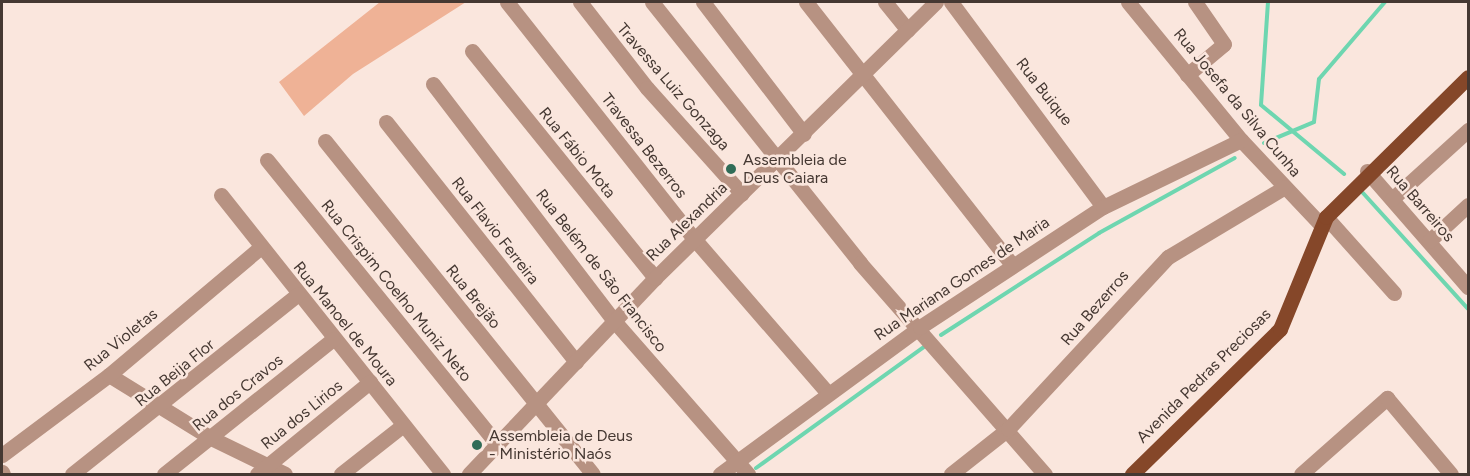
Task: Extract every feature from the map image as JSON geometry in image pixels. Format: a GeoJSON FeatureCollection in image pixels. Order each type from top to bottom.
{"type":"FeatureCollection","features":[{"type":"Feature","properties":{"kind":"main road","name":"Avenida Pedras Preciosas"},"geometry":{"type":"LineString","coordinates":[[1132,474],[1280,329],[1324,221],[1367,171],[1468,77]]}},
{"type":"Feature","properties":{"kind":"street","name":"Travessa Bezerros"},"geometry":{"type":"LineString","coordinates":[[507,2],[696,241],[827,392]]}},
{"type":"Feature","properties":{"kind":"street","name":"Travessa Luiz Gonzaga"},"geometry":{"type":"LineString","coordinates":[[580,2],[647,88],[742,194]]}},
{"type":"Feature","properties":{"kind":"street"},"geometry":{"type":"LineString","coordinates":[[652,2],[779,158],[860,263],[920,327],[1045,474]]}},
{"type":"Feature","properties":{"kind":"street"},"geometry":{"type":"LineString","coordinates":[[703,2],[804,134]]}},
{"type":"Feature","properties":{"kind":"street"},"geometry":{"type":"LineString","coordinates":[[806,2],[1013,266]]}},
{"type":"Feature","properties":{"kind":"street"},"geometry":{"type":"LineString","coordinates":[[885,2],[908,30]]}},
{"type":"Feature","properties":{"kind":"street","name":"Rua Alexandria"},"geometry":{"type":"LineString","coordinates":[[469,474],[655,278],[696,241],[936,2]]}},
{"type":"Feature","properties":{"kind":"street","name":"Rua Buique"},"geometry":{"type":"LineString","coordinates":[[951,2],[1103,207]]}},
{"type":"Feature","properties":{"kind":"street","name":"Rua Josefa da Silva Cunha"},"geometry":{"type":"LineString","coordinates":[[1128,2],[1241,140],[1285,188],[1324,221],[1394,292]]}},
{"type":"Feature","properties":{"kind":"street"},"geometry":{"type":"LineString","coordinates":[[1187,75],[1224,44],[1195,2]]}},
{"type":"Feature","properties":{"kind":"street","name":"Rua Fábio Mota"},"geometry":{"type":"LineString","coordinates":[[472,51],[655,278]]}},
{"type":"Feature","properties":{"kind":"street","name":"Rua Belém de São Francisco"},"geometry":{"type":"LineString","coordinates":[[433,84],[615,322],[748,474]]}},
{"type":"Feature","properties":{"kind":"street","name":"Rua Flavio Ferreira"},"geometry":{"type":"LineString","coordinates":[[386,122],[576,362]]}},
{"type":"Feature","properties":{"kind":"street"},"geometry":{"type":"LineString","coordinates":[[1392,199],[1468,130]]}},
{"type":"Feature","properties":{"kind":"street","name":"Rua Mariana Gomes de Maria"},"geometry":{"type":"LineString","coordinates":[[720,474],[827,392],[920,327],[1103,207],[1241,140]]}},
{"type":"Feature","properties":{"kind":"street","name":"Rua Brejão"},"geometry":{"type":"LineString","coordinates":[[325,141],[593,474]]}},
{"type":"Feature","properties":{"kind":"street","name":"Rua Crispim Coelho Muniz Neto"},"geometry":{"type":"LineString","coordinates":[[267,160],[498,445]]}},
{"type":"Feature","properties":{"kind":"street","name":"Rua Barreiros"},"geometry":{"type":"LineString","coordinates":[[1367,171],[1468,287]]}},
{"type":"Feature","properties":{"kind":"street","name":"Rua Bezerros"},"geometry":{"type":"LineString","coordinates":[[951,474],[1008,429],[1168,257],[1285,188]]}},
{"type":"Feature","properties":{"kind":"street","name":"Rua Manoel de Moura"},"geometry":{"type":"LineString","coordinates":[[221,195],[297,296],[370,382],[443,474]]}},
{"type":"Feature","properties":{"kind":"street"},"geometry":{"type":"LineString","coordinates":[[1429,241],[1468,205]]}},
{"type":"Feature","properties":{"kind":"street","name":"Rua Violetas"},"geometry":{"type":"LineString","coordinates":[[2,455],[109,375],[260,248]]}},
{"type":"Feature","properties":{"kind":"street","name":"Rua Beija Flor"},"geometry":{"type":"LineString","coordinates":[[72,474],[163,407],[297,296]]}},
{"type":"Feature","properties":{"kind":"street","name":"Rua dos Cravos"},"geometry":{"type":"LineString","coordinates":[[164,474],[212,438],[333,339]]}},
{"type":"Feature","properties":{"kind":"street"},"geometry":{"type":"LineString","coordinates":[[109,375],[262,470],[285,474]]}},
{"type":"Feature","properties":{"kind":"street","name":"Rua dos Lirios"},"geometry":{"type":"LineString","coordinates":[[262,470],[370,382]]}},
{"type":"Feature","properties":{"kind":"street"},"geometry":{"type":"LineString","coordinates":[[1301,474],[1380,400],[1391,400],[1451,474]]}},
{"type":"Feature","properties":{"kind":"street"},"geometry":{"type":"LineString","coordinates":[[340,474],[403,425]]}},
{"type":"Feature","properties":{"kind":"shaded area"},"geometry":{"type":"Polygon","coordinates":[[[380,2],[466,2],[353,74],[304,116],[279,82],[380,2]]]}},
{"type":"Feature","properties":{"kind":"waterway"},"geometry":{"type":"LineString","coordinates":[[1268,2],[1261,105],[1344,174]]}},
{"type":"Feature","properties":{"kind":"waterway"},"geometry":{"type":"LineString","coordinates":[[1264,143],[1314,122],[1319,79],[1385,2]]}},
{"type":"Feature","properties":{"kind":"waterway"},"geometry":{"type":"LineString","coordinates":[[941,335],[1099,233],[1235,158]]}},
{"type":"Feature","properties":{"kind":"waterway"},"geometry":{"type":"LineString","coordinates":[[1363,193],[1468,309]]}},
{"type":"Feature","properties":{"kind":"waterway"},"geometry":{"type":"LineString","coordinates":[[756,468],[925,346]]}},
{"type":"Feature","properties":{"kind":"place","name":"Assembleia de Deus Caiara"},"geometry":{"type":"Point","coordinates":[731,169]}},
{"type":"Feature","properties":{"kind":"place","name":"Assembleia de Deus - Ministério Naós"},"geometry":{"type":"Point","coordinates":[477,445]}}]}
